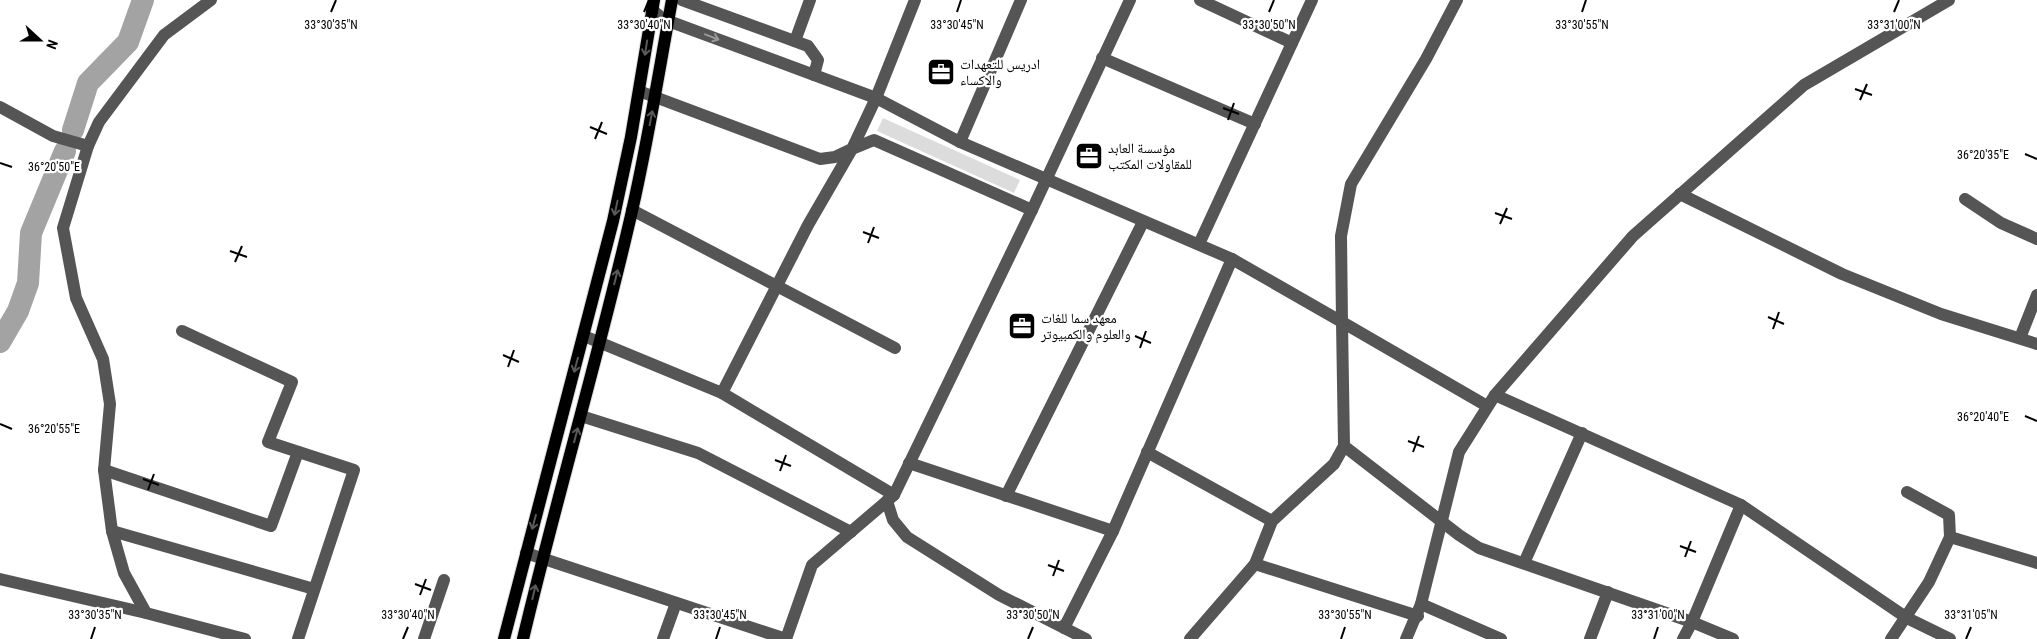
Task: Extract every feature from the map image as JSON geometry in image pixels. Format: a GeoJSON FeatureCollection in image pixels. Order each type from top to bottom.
{"type":"FeatureCollection","features":[{"type":"Feature","properties":{"kind":"main road"},"geometry":{"type":"LineString","coordinates":[[523,639],[632,210],[672,0]]}},
{"type":"Feature","properties":{"kind":"main road"},"geometry":{"type":"LineString","coordinates":[[504,639],[613,221],[639,91],[653,5]]}},
{"type":"Feature","properties":{"kind":"street"},"geometry":{"type":"LineString","coordinates":[[146,612],[124,573],[112,531],[104,470],[110,404],[103,359],[76,298],[63,228],[88,146],[99,122],[164,35],[211,0]]}},
{"type":"Feature","properties":{"kind":"street"},"geometry":{"type":"LineString","coordinates":[[682,0],[808,46],[818,60],[814,75]]}},
{"type":"Feature","properties":{"kind":"street"},"geometry":{"type":"LineString","coordinates":[[795,41],[810,0]]}},
{"type":"Feature","properties":{"kind":"street"},"geometry":{"type":"LineString","coordinates":[[722,393],[808,225],[852,149],[876,98],[915,0]]}},
{"type":"Feature","properties":{"kind":"street"},"geometry":{"type":"LineString","coordinates":[[960,142],[1021,0]]}},
{"type":"Feature","properties":{"kind":"street"},"geometry":{"type":"LineString","coordinates":[[526,554],[786,639],[812,565],[890,498],[909,463],[1032,210],[1130,0]]}},
{"type":"Feature","properties":{"kind":"street"},"geometry":{"type":"LineString","coordinates":[[1200,0],[1292,43]]}},
{"type":"Feature","properties":{"kind":"street"},"geometry":{"type":"LineString","coordinates":[[1199,244],[1312,0]]}},
{"type":"Feature","properties":{"kind":"street"},"geometry":{"type":"LineString","coordinates":[[1190,639],[1255,564],[1272,521],[1334,464],[1344,446],[1340,236],[1351,184],[1426,59],[1457,0]]}},
{"type":"Feature","properties":{"kind":"street"},"geometry":{"type":"LineString","coordinates":[[1406,639],[1419,610],[1459,452],[1495,394],[1633,236],[1804,85],[1949,0]]}},
{"type":"Feature","properties":{"kind":"street"},"geometry":{"type":"LineString","coordinates":[[653,5],[668,20],[876,98],[960,142],[1232,259],[1487,406]]}},
{"type":"Feature","properties":{"kind":"street"},"geometry":{"type":"LineString","coordinates":[[1102,58],[1255,124]]}},
{"type":"Feature","properties":{"kind":"street"},"geometry":{"type":"LineString","coordinates":[[639,91],[820,159],[835,157],[874,140],[1032,210]]}},
{"type":"Feature","properties":{"kind":"street"},"geometry":{"type":"LineString","coordinates":[[0,107],[53,136],[88,146]]}},
{"type":"Feature","properties":{"kind":"street"},"geometry":{"type":"LineString","coordinates":[[1680,194],[1842,274],[1941,314],[2037,344]]}},
{"type":"Feature","properties":{"kind":"street"},"geometry":{"type":"LineString","coordinates":[[1966,199],[2001,223],[2037,239]]}},
{"type":"Feature","properties":{"kind":"street"},"geometry":{"type":"LineString","coordinates":[[632,210],[895,348]]}},
{"type":"Feature","properties":{"kind":"street"},"geometry":{"type":"LineString","coordinates":[[1006,496],[1143,222]]}},
{"type":"Feature","properties":{"kind":"street"},"geometry":{"type":"LineString","coordinates":[[1064,628],[1113,531],[1232,259]]}},
{"type":"Feature","properties":{"kind":"street"},"geometry":{"type":"LineString","coordinates":[[2020,338],[2037,295]]}},
{"type":"Feature","properties":{"kind":"street"},"geometry":{"type":"LineString","coordinates":[[182,331],[292,382],[268,442],[354,470],[298,639]]}},
{"type":"Feature","properties":{"kind":"street"},"geometry":{"type":"LineString","coordinates":[[584,336],[722,393],[890,498]]}},
{"type":"Feature","properties":{"kind":"street"},"geometry":{"type":"LineString","coordinates":[[1495,394],[1741,505],[1906,618],[1950,639]]}},
{"type":"Feature","properties":{"kind":"street"},"geometry":{"type":"LineString","coordinates":[[581,416],[698,453],[851,532]]}},
{"type":"Feature","properties":{"kind":"street"},"geometry":{"type":"LineString","coordinates":[[1524,563],[1582,433]]}},
{"type":"Feature","properties":{"kind":"street"},"geometry":{"type":"LineString","coordinates":[[1344,446],[1459,535],[1479,548],[1692,622],[1733,639]]}},
{"type":"Feature","properties":{"kind":"street"},"geometry":{"type":"LineString","coordinates":[[104,470],[271,526],[298,452]]}},
{"type":"Feature","properties":{"kind":"street"},"geometry":{"type":"LineString","coordinates":[[1147,452],[1272,521]]}},
{"type":"Feature","properties":{"kind":"street"},"geometry":{"type":"LineString","coordinates":[[909,463],[1113,531]]}},
{"type":"Feature","properties":{"kind":"street"},"geometry":{"type":"LineString","coordinates":[[1891,639],[1929,582],[1950,537],[1949,515],[1907,492]]}},
{"type":"Feature","properties":{"kind":"street"},"geometry":{"type":"LineString","coordinates":[[890,498],[893,520],[907,537],[999,595],[1086,639]]}},
{"type":"Feature","properties":{"kind":"street"},"geometry":{"type":"LineString","coordinates":[[1684,639],[1741,505]]}},
{"type":"Feature","properties":{"kind":"street"},"geometry":{"type":"LineString","coordinates":[[112,531],[314,589]]}},
{"type":"Feature","properties":{"kind":"street"},"geometry":{"type":"LineString","coordinates":[[1950,537],[2037,563]]}},
{"type":"Feature","properties":{"kind":"street"},"geometry":{"type":"LineString","coordinates":[[1255,564],[1419,610],[1501,639]]}},
{"type":"Feature","properties":{"kind":"street"},"geometry":{"type":"LineString","coordinates":[[0,579],[146,612],[207,634],[245,639]]}},
{"type":"Feature","properties":{"kind":"street"},"geometry":{"type":"LineString","coordinates":[[424,639],[444,580]]}},
{"type":"Feature","properties":{"kind":"street"},"geometry":{"type":"LineString","coordinates":[[1595,638],[1608,592]]}},
{"type":"Feature","properties":{"kind":"street"},"geometry":{"type":"LineString","coordinates":[[663,639],[676,603]]}},
{"type":"Feature","properties":{"kind":"shaded area"},"geometry":{"type":"Polygon","coordinates":[[[883,118],[1020,180],[1014,193],[877,131],[883,118]]]}},
{"type":"Feature","properties":{"kind":"waterway"},"geometry":{"type":"LineString","coordinates":[[73,130],[88,83],[128,42],[143,0]]}},
{"type":"Feature","properties":{"kind":"waterway"},"geometry":{"type":"LineString","coordinates":[[0,342],[18,311],[28,283],[31,233],[65,151]]}},
{"type":"Feature","properties":{"kind":"place","name":"ادريس للتعهدات والاكساء"},"geometry":{"type":"Point","coordinates":[941,72]}},
{"type":"Feature","properties":{"kind":"place","name":"مؤسسة العابد للمقاولات المكتب"},"geometry":{"type":"Point","coordinates":[1089,156]}},
{"type":"Feature","properties":{"kind":"place","name":"معهد سما للغات والعلوم والكمبيوتر"},"geometry":{"type":"Point","coordinates":[1022,326]}}]}
